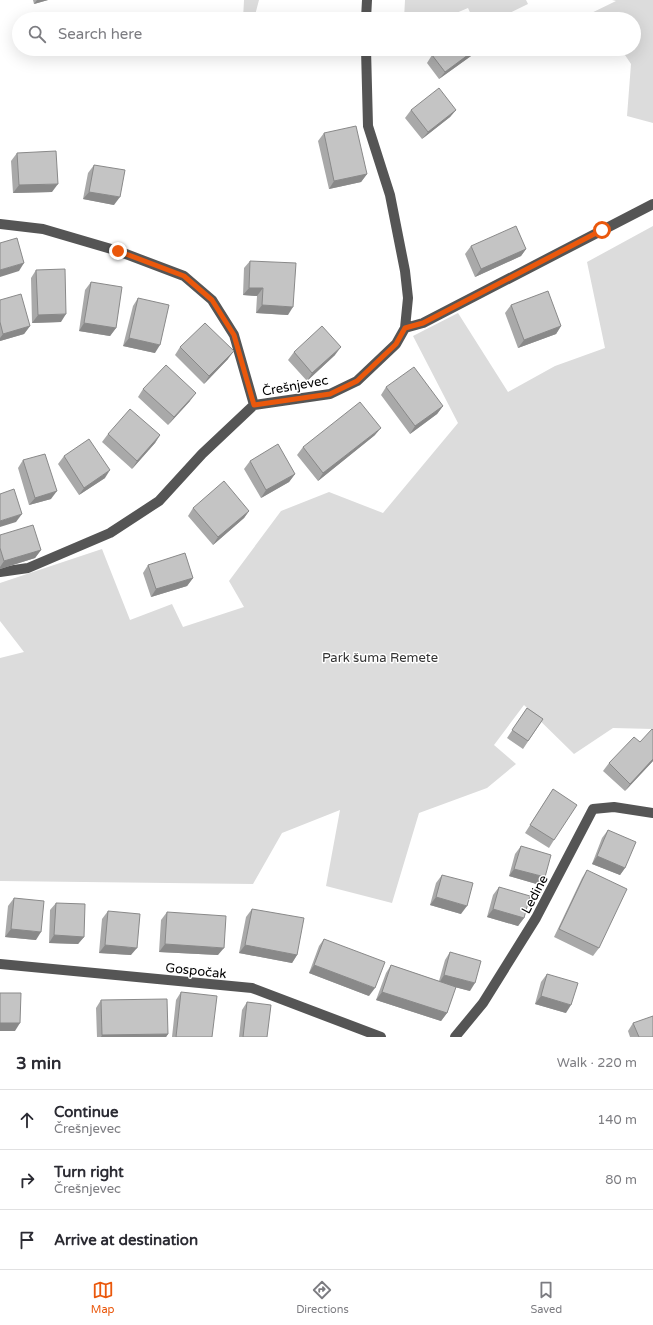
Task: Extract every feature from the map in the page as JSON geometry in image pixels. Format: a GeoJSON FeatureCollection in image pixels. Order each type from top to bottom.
{"type":"FeatureCollection","features":[{"type":"Feature","properties":{"kind":"street"},"geometry":{"type":"LineString","coordinates":[[366,12],[367,0]]}},
{"type":"Feature","properties":{"kind":"street"},"geometry":{"type":"LineString","coordinates":[[366,56],[368,126],[390,195],[405,271],[408,298],[405,328],[423,323],[653,204]]}},
{"type":"Feature","properties":{"kind":"street","name":"Črešnjevec"},"geometry":{"type":"LineString","coordinates":[[0,224],[43,229],[118,251],[184,276],[212,300],[234,335],[254,405],[330,394],[357,381],[396,344],[405,328]]}},
{"type":"Feature","properties":{"kind":"street"},"geometry":{"type":"LineString","coordinates":[[0,572],[28,568],[110,533],[153,505],[159,501],[202,454],[254,405]]}},
{"type":"Feature","properties":{"kind":"street","name":"Ledine"},"geometry":{"type":"LineString","coordinates":[[455,1037],[483,1003],[536,918],[593,809],[614,807],[653,813]]}},
{"type":"Feature","properties":{"kind":"street","name":"Gospočak"},"geometry":{"type":"LineString","coordinates":[[0,964],[252,988],[381,1037]]}},
{"type":"Feature","properties":{"kind":"green space"},"geometry":{"type":"Polygon","coordinates":[[[244,0],[259,0],[256,12],[243,12],[244,0]]]}},
{"type":"Feature","properties":{"kind":"green space"},"geometry":{"type":"Polygon","coordinates":[[[405,0],[526,0],[528,4],[511,12],[470,12],[468,8],[459,12],[404,12],[405,0]]]}},
{"type":"Feature","properties":{"kind":"green space"},"geometry":{"type":"Polygon","coordinates":[[[612,0],[653,0],[653,123],[627,116],[631,64],[626,56],[641,56],[641,12],[593,12],[616,1],[612,0]]]}},
{"type":"Feature","properties":{"kind":"green space","name":"Park šuma Remete"},"geometry":{"type":"Polygon","coordinates":[[[653,226],[653,729],[613,728],[574,754],[524,705],[494,745],[516,764],[487,788],[419,813],[392,903],[326,886],[340,810],[282,833],[253,884],[0,881],[0,658],[24,652],[0,621],[0,583],[102,549],[130,620],[172,604],[183,627],[244,607],[229,581],[281,511],[329,492],[383,513],[458,423],[413,336],[458,313],[508,392],[555,366],[605,348],[587,262],[653,226]]]}},
{"type":"Feature","properties":{"kind":"building"},"geometry":{"type":"Polygon","coordinates":[[[433,56],[467,56],[445,72],[433,56]]]}},
{"type":"Feature","properties":{"kind":"building"},"geometry":{"type":"Polygon","coordinates":[[[439,88],[456,110],[428,132],[411,110],[439,88]]]}},
{"type":"Feature","properties":{"kind":"building"},"geometry":{"type":"Polygon","coordinates":[[[356,126],[367,174],[334,181],[324,133],[356,126]]]}},
{"type":"Feature","properties":{"kind":"building"},"geometry":{"type":"Polygon","coordinates":[[[56,151],[58,184],[19,185],[17,153],[56,151]]]}},
{"type":"Feature","properties":{"kind":"building"},"geometry":{"type":"Polygon","coordinates":[[[94,165],[125,170],[120,197],[89,192],[94,165]]]}},
{"type":"Feature","properties":{"kind":"building"},"geometry":{"type":"Polygon","coordinates":[[[516,226],[526,249],[481,269],[471,246],[516,226]]]}},
{"type":"Feature","properties":{"kind":"building"},"geometry":{"type":"Polygon","coordinates":[[[17,238],[24,263],[0,270],[0,243],[17,238]]]}},
{"type":"Feature","properties":{"kind":"building"},"geometry":{"type":"Polygon","coordinates":[[[250,261],[296,263],[293,307],[262,305],[263,288],[249,288],[250,261]]]}},
{"type":"Feature","properties":{"kind":"building"},"geometry":{"type":"Polygon","coordinates":[[[65,269],[66,314],[38,315],[36,270],[65,269]]]}},
{"type":"Feature","properties":{"kind":"building"},"geometry":{"type":"Polygon","coordinates":[[[91,282],[122,287],[116,328],[84,323],[91,282]]]}},
{"type":"Feature","properties":{"kind":"building"},"geometry":{"type":"Polygon","coordinates":[[[548,291],[561,326],[524,340],[511,305],[548,291]]]}},
{"type":"Feature","properties":{"kind":"building"},"geometry":{"type":"Polygon","coordinates":[[[21,294],[30,326],[3,334],[0,322],[0,300],[21,294]]]}},
{"type":"Feature","properties":{"kind":"building"},"geometry":{"type":"Polygon","coordinates":[[[138,298],[169,305],[160,345],[129,338],[138,298]]]}},
{"type":"Feature","properties":{"kind":"building"},"geometry":{"type":"Polygon","coordinates":[[[205,323],[234,351],[209,376],[180,347],[205,323]]]}},
{"type":"Feature","properties":{"kind":"building"},"geometry":{"type":"Polygon","coordinates":[[[322,326],[341,347],[312,373],[294,352],[322,326]]]}},
{"type":"Feature","properties":{"kind":"building"},"geometry":{"type":"Polygon","coordinates":[[[166,365],[196,393],[174,417],[143,389],[166,365]]]}},
{"type":"Feature","properties":{"kind":"building"},"geometry":{"type":"Polygon","coordinates":[[[414,367],[443,406],[415,426],[386,387],[414,367]]]}},
{"type":"Feature","properties":{"kind":"building"},"geometry":{"type":"Polygon","coordinates":[[[360,402],[381,428],[323,473],[303,447],[360,402]]]}},
{"type":"Feature","properties":{"kind":"building"},"geometry":{"type":"Polygon","coordinates":[[[130,409],[160,435],[137,461],[108,434],[130,409]]]}},
{"type":"Feature","properties":{"kind":"building"},"geometry":{"type":"Polygon","coordinates":[[[89,439],[110,470],[84,488],[64,456],[89,439]]]}},
{"type":"Feature","properties":{"kind":"building"},"geometry":{"type":"Polygon","coordinates":[[[278,444],[295,474],[266,490],[250,461],[278,444]]]}},
{"type":"Feature","properties":{"kind":"building"},"geometry":{"type":"Polygon","coordinates":[[[45,454],[57,491],[35,498],[23,460],[45,454]]]}},
{"type":"Feature","properties":{"kind":"building"},"geometry":{"type":"Polygon","coordinates":[[[224,481],[249,511],[218,537],[193,508],[224,481]]]}},
{"type":"Feature","properties":{"kind":"building"},"geometry":{"type":"Polygon","coordinates":[[[14,489],[22,514],[0,521],[0,494],[14,489]]]}},
{"type":"Feature","properties":{"kind":"building"},"geometry":{"type":"Polygon","coordinates":[[[33,525],[41,550],[4,561],[0,548],[0,535],[33,525]]]}},
{"type":"Feature","properties":{"kind":"building"},"geometry":{"type":"Polygon","coordinates":[[[185,553],[193,578],[156,589],[148,565],[185,553]]]}},
{"type":"Feature","properties":{"kind":"building"},"geometry":{"type":"Polygon","coordinates":[[[527,708],[543,719],[528,741],[512,730],[527,708]]]}},
{"type":"Feature","properties":{"kind":"building"},"geometry":{"type":"Polygon","coordinates":[[[652,729],[653,759],[630,784],[609,763],[634,737],[640,742],[652,729]]]}},
{"type":"Feature","properties":{"kind":"building"},"geometry":{"type":"Polygon","coordinates":[[[553,789],[577,805],[554,840],[530,825],[553,789]]]}},
{"type":"Feature","properties":{"kind":"building"},"geometry":{"type":"Polygon","coordinates":[[[608,830],[636,842],[625,868],[597,856],[608,830]]]}},
{"type":"Feature","properties":{"kind":"building"},"geometry":{"type":"Polygon","coordinates":[[[521,846],[551,855],[545,877],[514,869],[521,846]]]}},
{"type":"Feature","properties":{"kind":"building"},"geometry":{"type":"Polygon","coordinates":[[[587,870],[627,889],[599,948],[559,929],[587,870]]]}},
{"type":"Feature","properties":{"kind":"building"},"geometry":{"type":"Polygon","coordinates":[[[442,875],[473,883],[467,906],[436,897],[442,875]]]}},
{"type":"Feature","properties":{"kind":"building"},"geometry":{"type":"Polygon","coordinates":[[[499,887],[530,896],[524,918],[493,909],[499,887]]]}},
{"type":"Feature","properties":{"kind":"building"},"geometry":{"type":"Polygon","coordinates":[[[14,898],[44,901],[41,932],[11,929],[14,898]]]}},
{"type":"Feature","properties":{"kind":"building"},"geometry":{"type":"Polygon","coordinates":[[[56,903],[85,904],[84,937],[54,935],[56,903]]]}},
{"type":"Feature","properties":{"kind":"building"},"geometry":{"type":"Polygon","coordinates":[[[252,909],[304,918],[297,955],[245,945],[252,909]]]}},
{"type":"Feature","properties":{"kind":"building"},"geometry":{"type":"Polygon","coordinates":[[[108,911],[140,914],[137,948],[105,945],[108,911]]]}},
{"type":"Feature","properties":{"kind":"building"},"geometry":{"type":"Polygon","coordinates":[[[167,912],[226,916],[224,948],[165,944],[167,912]]]}},
{"type":"Feature","properties":{"kind":"building"},"geometry":{"type":"Polygon","coordinates":[[[324,939],[385,962],[375,988],[314,965],[324,939]]]}},
{"type":"Feature","properties":{"kind":"building"},"geometry":{"type":"Polygon","coordinates":[[[450,952],[481,961],[475,983],[444,975],[450,952]]]}},
{"type":"Feature","properties":{"kind":"building"},"geometry":{"type":"Polygon","coordinates":[[[391,965],[456,987],[447,1013],[382,992],[391,965]]]}},
{"type":"Feature","properties":{"kind":"building"},"geometry":{"type":"Polygon","coordinates":[[[547,974],[578,983],[571,1005],[541,996],[547,974]]]}},
{"type":"Feature","properties":{"kind":"building"},"geometry":{"type":"Polygon","coordinates":[[[181,992],[217,996],[212,1037],[176,1037],[181,992]]]}},
{"type":"Feature","properties":{"kind":"building"},"geometry":{"type":"Polygon","coordinates":[[[0,993],[21,993],[20,1023],[0,1023],[0,993]]]}},
{"type":"Feature","properties":{"kind":"building"},"geometry":{"type":"Polygon","coordinates":[[[167,999],[168,1034],[102,1035],[101,1000],[167,999]]]}},
{"type":"Feature","properties":{"kind":"building"},"geometry":{"type":"Polygon","coordinates":[[[247,1002],[271,1005],[267,1037],[243,1037],[247,1002]]]}},
{"type":"Feature","properties":{"kind":"building"},"geometry":{"type":"Polygon","coordinates":[[[653,1016],[653,1037],[639,1037],[633,1023],[653,1016]]]}},
{"type":"Feature","properties":{"kind":"route"},"geometry":{"type":"LineString","coordinates":[[118,251],[184,276],[212,300],[234,335],[254,405],[330,394],[357,381],[396,344],[405,328],[423,323],[602,230]]}}]}
